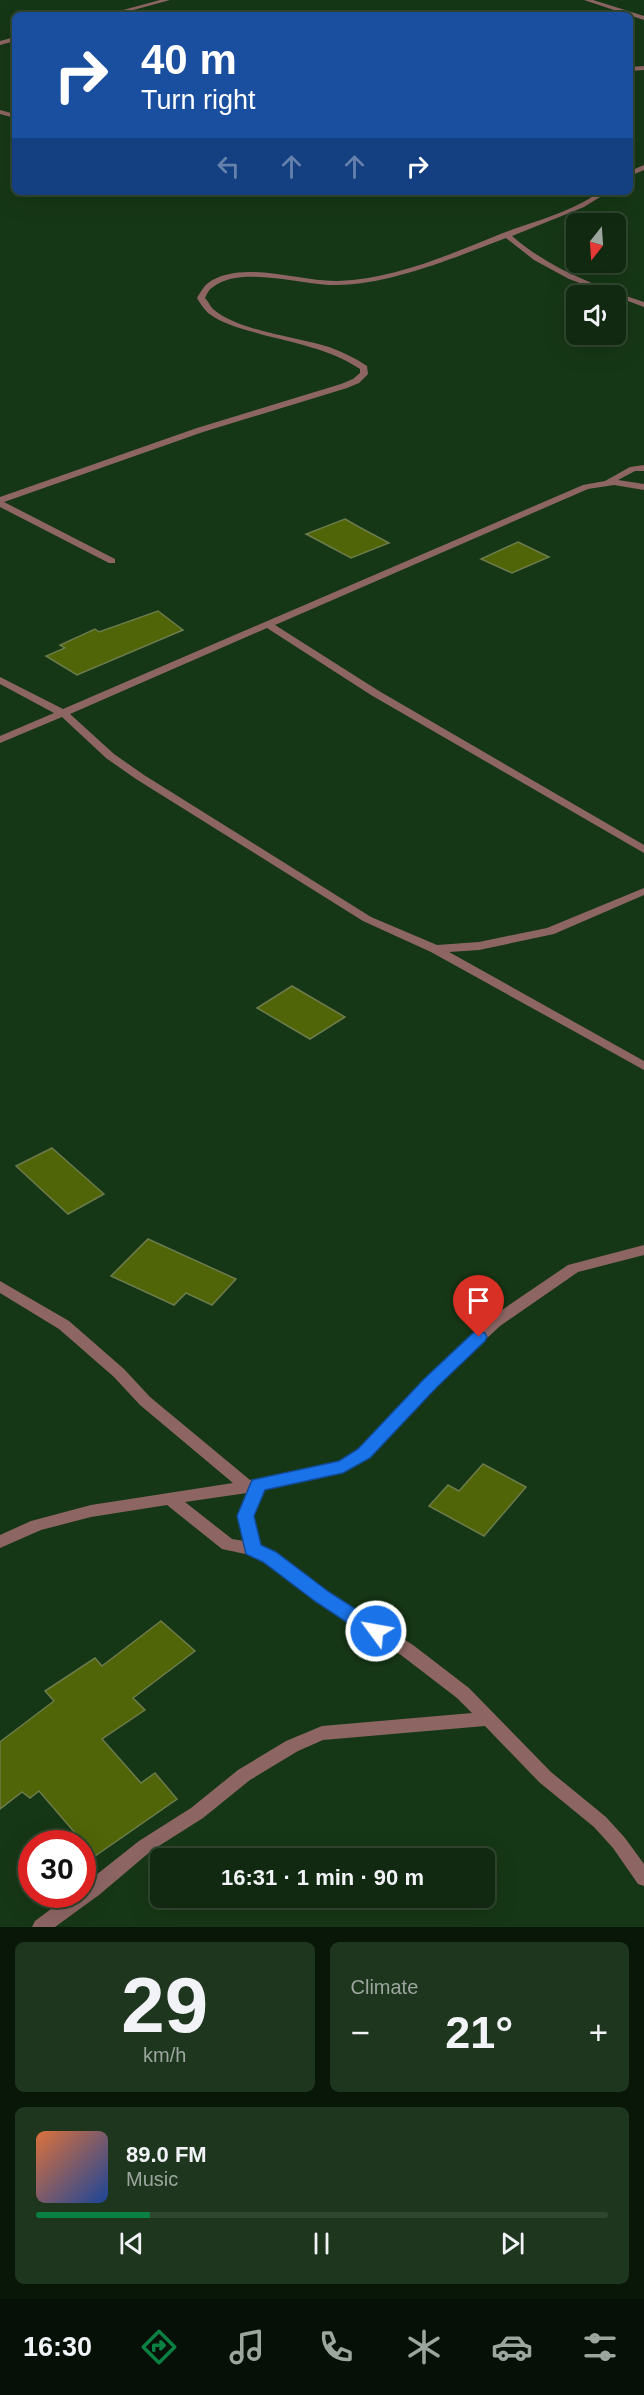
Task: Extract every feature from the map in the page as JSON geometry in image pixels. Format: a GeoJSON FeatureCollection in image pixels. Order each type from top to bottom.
{"type":"FeatureCollection","features":[{"type":"Feature","properties":{"kind":"street"},"geometry":{"type":"LineString","coordinates":[[120,12],[167,0]]}},
{"type":"Feature","properties":{"kind":"street"},"geometry":{"type":"LineString","coordinates":[[587,0],[625,12]]}},
{"type":"Feature","properties":{"kind":"street"},"geometry":{"type":"LineString","coordinates":[[0,502],[200,430],[356,381],[364,374],[364,368],[346,357],[289,338],[228,322],[214,315],[201,298],[210,285],[250,275],[278,275],[333,283],[359,281],[451,258],[556,215],[598,195]]}},
{"type":"Feature","properties":{"kind":"street"},"geometry":{"type":"LineString","coordinates":[[506,235],[528,254],[551,267],[644,305]]}},
{"type":"Feature","properties":{"kind":"street"},"geometry":{"type":"LineString","coordinates":[[607,483],[633,469],[644,468]]}},
{"type":"Feature","properties":{"kind":"street"},"geometry":{"type":"LineString","coordinates":[[0,740],[586,487],[607,483],[644,487]]}},
{"type":"Feature","properties":{"kind":"street"},"geometry":{"type":"LineString","coordinates":[[0,502],[112,561]]}},
{"type":"Feature","properties":{"kind":"street"},"geometry":{"type":"LineString","coordinates":[[268,625],[375,693],[644,850]]}},
{"type":"Feature","properties":{"kind":"street"},"geometry":{"type":"LineString","coordinates":[[0,680],[63,713],[110,756],[140,777],[367,919],[435,949],[644,1066]]}},
{"type":"Feature","properties":{"kind":"street"},"geometry":{"type":"LineString","coordinates":[[435,949],[478,946],[550,931],[644,891]]}},
{"type":"Feature","properties":{"kind":"street"},"geometry":{"type":"LineString","coordinates":[[0,1542],[36,1525],[91,1511],[253,1486],[343,1466],[364,1454],[430,1383],[495,1322],[573,1268],[644,1250]]}},
{"type":"Feature","properties":{"kind":"street"},"geometry":{"type":"LineString","coordinates":[[0,1286],[15,1293],[64,1325],[119,1373],[145,1401],[185,1436],[253,1486]]}},
{"type":"Feature","properties":{"kind":"street"},"geometry":{"type":"LineString","coordinates":[[252,1549],[246,1516],[253,1486]]}},
{"type":"Feature","properties":{"kind":"street"},"geometry":{"type":"LineString","coordinates":[[169,1498],[228,1545],[252,1549],[270,1557],[322,1597],[406,1650],[462,1693],[545,1777],[600,1821],[644,1878]]}},
{"type":"Feature","properties":{"kind":"street"},"geometry":{"type":"LineString","coordinates":[[41,1927],[93,1889],[145,1846],[197,1813],[243,1774],[292,1746],[322,1733],[490,1719]]}},
{"type":"Feature","properties":{"kind":"building"},"geometry":{"type":"Polygon","coordinates":[[[345,519],[389,543],[351,558],[306,534],[345,519]]]}},
{"type":"Feature","properties":{"kind":"building"},"geometry":{"type":"Polygon","coordinates":[[[518,542],[549,557],[512,573],[481,559],[518,542]]]}},
{"type":"Feature","properties":{"kind":"building"},"geometry":{"type":"Polygon","coordinates":[[[158,611],[183,630],[77,675],[46,656],[65,648],[60,645],[95,629],[99,632],[158,611]]]}},
{"type":"Feature","properties":{"kind":"building"},"geometry":{"type":"Polygon","coordinates":[[[292,986],[345,1017],[310,1039],[257,1008],[292,986]]]}},
{"type":"Feature","properties":{"kind":"building"},"geometry":{"type":"Polygon","coordinates":[[[52,1148],[104,1194],[68,1214],[16,1166],[52,1148]]]}},
{"type":"Feature","properties":{"kind":"building"},"geometry":{"type":"Polygon","coordinates":[[[148,1239],[236,1279],[212,1305],[186,1293],[174,1305],[111,1276],[148,1239]]]}},
{"type":"Feature","properties":{"kind":"building"},"geometry":{"type":"Polygon","coordinates":[[[483,1464],[526,1487],[484,1536],[429,1506],[448,1485],[459,1491],[483,1464]]]}},
{"type":"Feature","properties":{"kind":"building"},"geometry":{"type":"Polygon","coordinates":[[[161,1621],[195,1651],[133,1698],[145,1710],[102,1739],[141,1783],[155,1773],[177,1799],[96,1855],[96,1830],[73,1830],[39,1791],[30,1798],[22,1792],[0,1809],[0,1742],[54,1701],[45,1691],[95,1658],[102,1666],[161,1621]]]}},
{"type":"Feature","properties":{"kind":"route"},"geometry":{"type":"LineString","coordinates":[[376,1631],[322,1597],[270,1557],[252,1549],[246,1516],[258,1485],[343,1466],[364,1454],[430,1383],[479,1337]]}}]}
